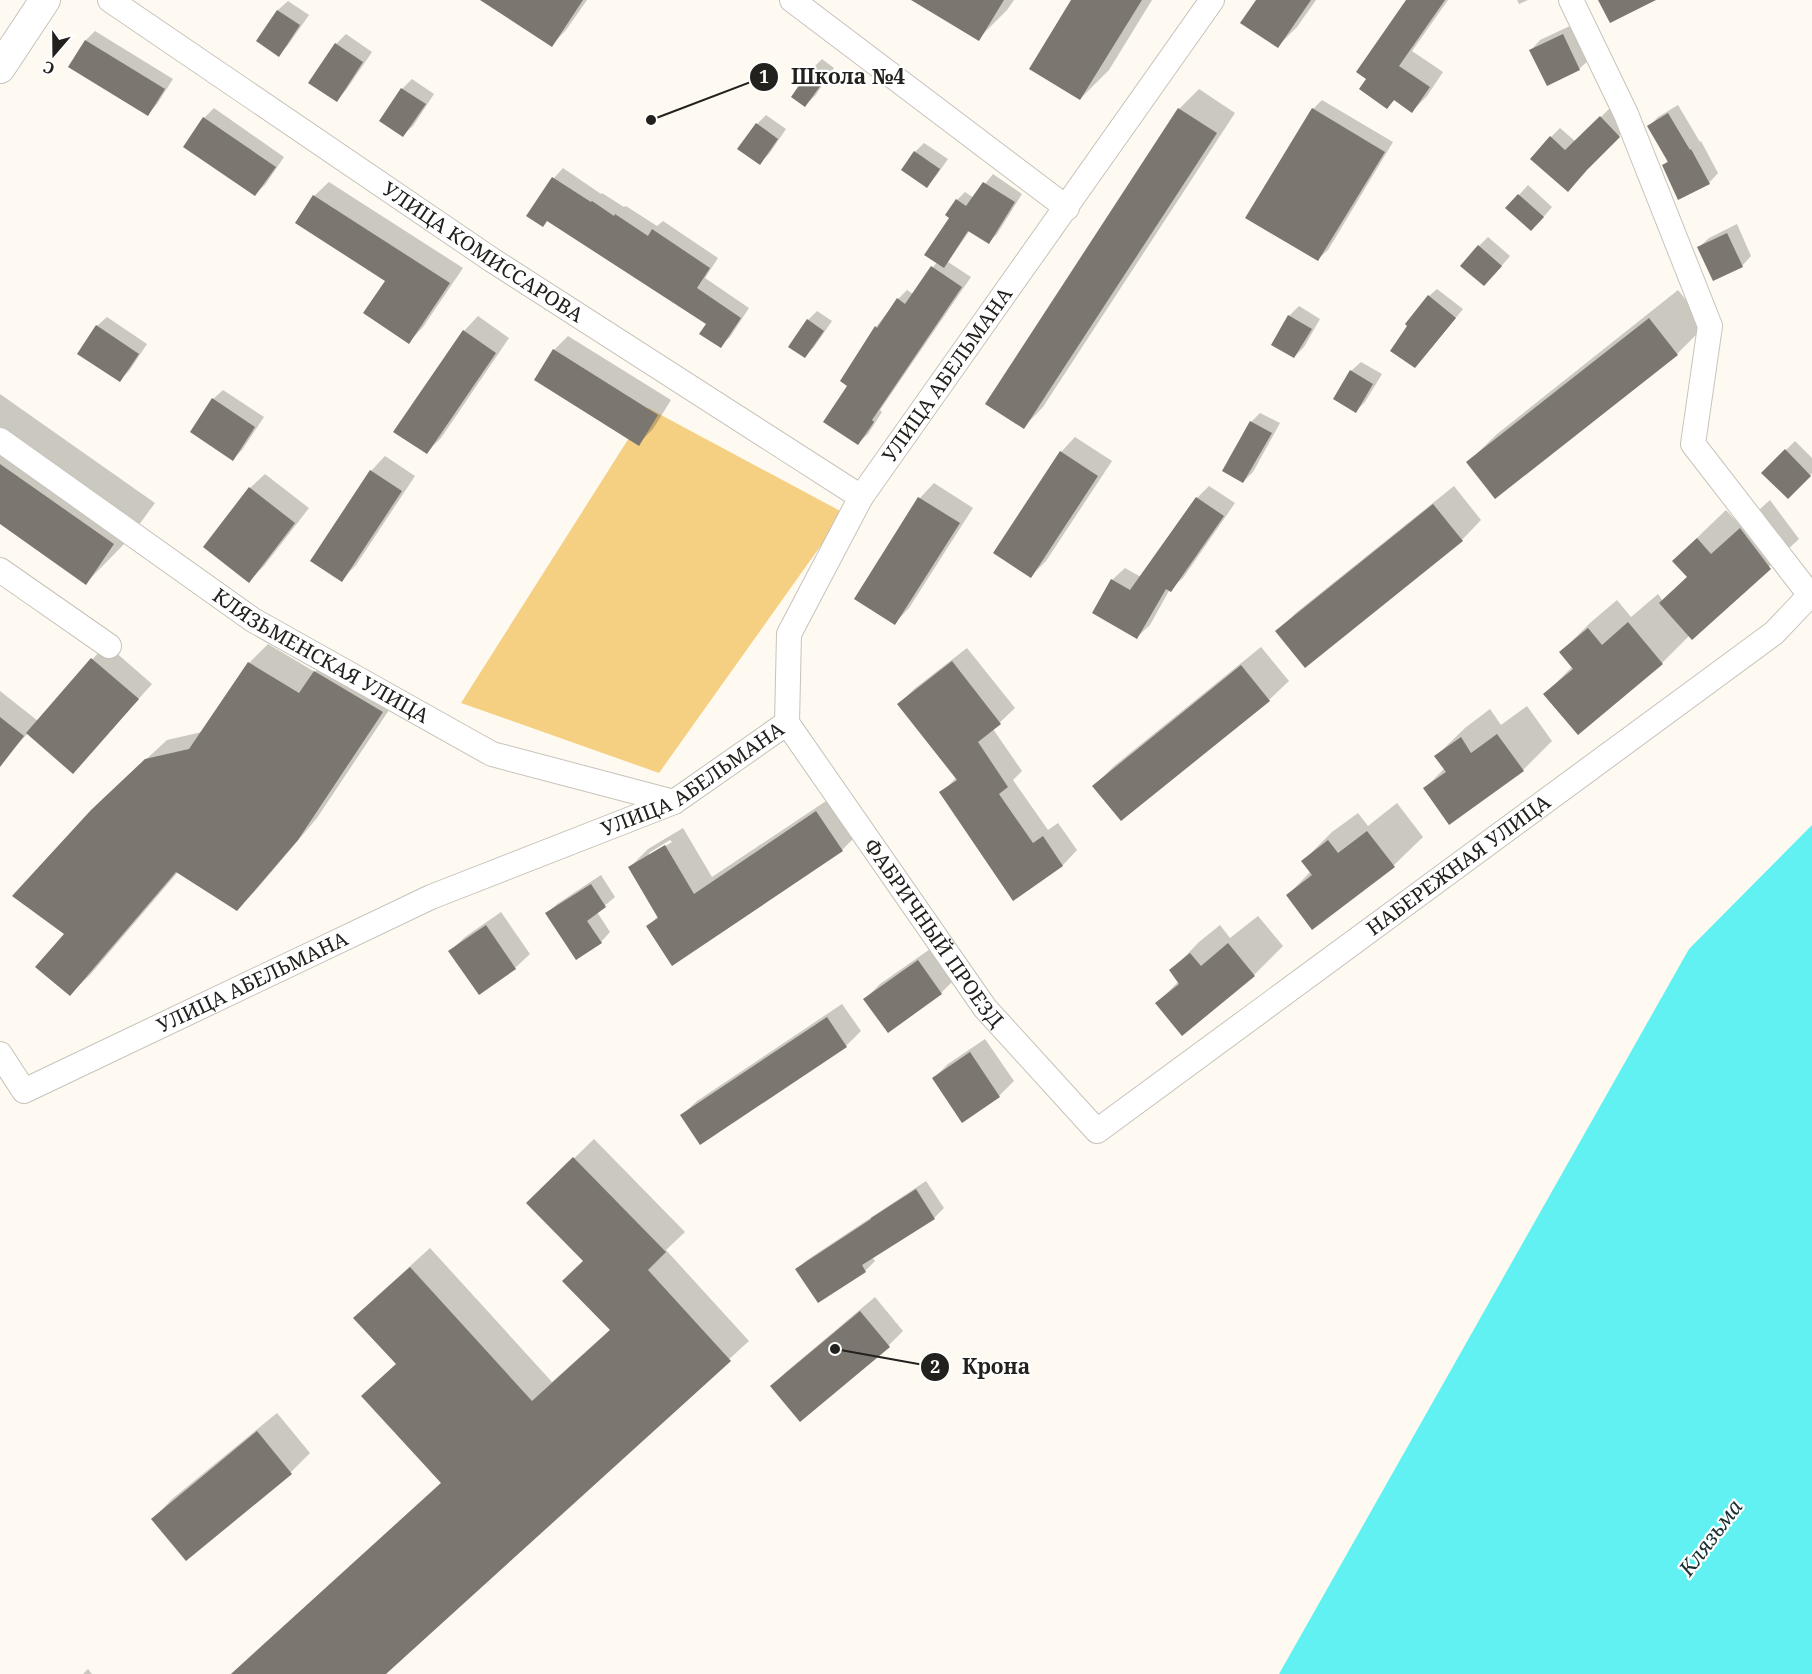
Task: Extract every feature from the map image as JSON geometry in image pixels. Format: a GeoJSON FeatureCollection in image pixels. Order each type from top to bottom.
{"type":"FeatureCollection","features":[{"type":"Feature","properties":{"kind":"main road"},"geometry":{"type":"LineString","coordinates":[[0,68],[45,0]]}},
{"type":"Feature","properties":{"kind":"street","name":"УЛИЦА КОМИССАРОВА"},"geometry":{"type":"LineString","coordinates":[[110,0],[492,260],[861,497]]}},
{"type":"Feature","properties":{"kind":"street"},"geometry":{"type":"LineString","coordinates":[[792,0],[1067,207]]}},
{"type":"Feature","properties":{"kind":"street","name":"УЛИЦА АБЕЛЬМАНА"},"geometry":{"type":"LineString","coordinates":[[0,1054],[24,1091],[431,897],[674,802],[787,723],[789,634],[861,497],[1212,0]]}},
{"type":"Feature","properties":{"kind":"street"},"geometry":{"type":"LineString","coordinates":[[1571,0],[1626,114],[1710,326],[1693,444],[1811,594]]}},
{"type":"Feature","properties":{"kind":"street","name":"КЛЯЗЬМЕНСКАЯ УЛИЦА"},"geometry":{"type":"LineString","coordinates":[[0,440],[253,620],[492,754],[674,802]]}},
{"type":"Feature","properties":{"kind":"street"},"geometry":{"type":"LineString","coordinates":[[0,570],[110,646]]}},
{"type":"Feature","properties":{"kind":"street","name":"НАБЕРЕЖНАЯ УЛИЦА"},"geometry":{"type":"LineString","coordinates":[[1097,1131],[1774,633],[1811,594]]}},
{"type":"Feature","properties":{"kind":"street","name":"ФАБРИЧНЫЙ ПРОЕЗД"},"geometry":{"type":"LineString","coordinates":[[787,723],[985,1008],[1097,1131]]}},
{"type":"Feature","properties":{"kind":"shaded area"},"geometry":{"type":"Polygon","coordinates":[[[648,408],[844,513],[659,773],[461,703],[648,408]]]}},
{"type":"Feature","properties":{"kind":"water","name":"Клязьма"},"geometry":{"type":"Polygon","coordinates":[[[1812,825],[1812,1674],[1279,1674],[1689,949],[1812,825]]]}},
{"type":"Feature","properties":{"kind":"building"},"geometry":{"type":"Polygon","coordinates":[[[480,0],[583,0],[552,47],[480,0]]]}},
{"type":"Feature","properties":{"kind":"building"},"geometry":{"type":"Polygon","coordinates":[[[911,0],[1004,0],[979,41],[911,0]]]}},
{"type":"Feature","properties":{"kind":"building"},"geometry":{"type":"Polygon","coordinates":[[[1071,0],[1142,0],[1080,100],[1029,69],[1071,0]]]}},
{"type":"Feature","properties":{"kind":"building"},"geometry":{"type":"Polygon","coordinates":[[[1256,0],[1311,0],[1278,48],[1240,23],[1256,0]]]}},
{"type":"Feature","properties":{"kind":"building"},"geometry":{"type":"Polygon","coordinates":[[[1406,0],[1445,0],[1399,66],[1430,87],[1412,113],[1394,100],[1387,109],[1359,89],[1366,79],[1356,72],[1406,0]]]}},
{"type":"Feature","properties":{"kind":"building"},"geometry":{"type":"Polygon","coordinates":[[[1598,0],[1656,0],[1610,23],[1598,0]]]}},
{"type":"Feature","properties":{"kind":"building"},"geometry":{"type":"Polygon","coordinates":[[[277,10],[300,25],[279,57],[256,41],[277,10]]]}},
{"type":"Feature","properties":{"kind":"building"},"geometry":{"type":"Polygon","coordinates":[[[1563,34],[1580,70],[1547,86],[1529,50],[1563,34]]]}},
{"type":"Feature","properties":{"kind":"building"},"geometry":{"type":"Polygon","coordinates":[[[85,40],[165,89],[148,116],[68,67],[85,40]]]}},
{"type":"Feature","properties":{"kind":"building"},"geometry":{"type":"Polygon","coordinates":[[[335,43],[363,62],[337,102],[308,83],[335,43]]]}},
{"type":"Feature","properties":{"kind":"building"},"geometry":{"type":"Polygon","coordinates":[[[811,68],[826,78],[805,107],[791,97],[811,68]]]}},
{"type":"Feature","properties":{"kind":"building"},"geometry":{"type":"Polygon","coordinates":[[[401,88],[426,104],[403,137],[379,121],[401,88]]]}},
{"type":"Feature","properties":{"kind":"building"},"geometry":{"type":"Polygon","coordinates":[[[1178,108],[1217,133],[1024,429],[985,404],[1178,108]]]}},
{"type":"Feature","properties":{"kind":"building"},"geometry":{"type":"Polygon","coordinates":[[[1312,108],[1385,152],[1318,261],[1245,218],[1312,108]]]}},
{"type":"Feature","properties":{"kind":"building"},"geometry":{"type":"Polygon","coordinates":[[[1668,113],[1710,184],[1678,200],[1662,165],[1668,162],[1647,126],[1668,113]]]}},
{"type":"Feature","properties":{"kind":"building"},"geometry":{"type":"Polygon","coordinates":[[[1600,116],[1620,137],[1568,192],[1530,159],[1550,136],[1565,150],[1600,116]]]}},
{"type":"Feature","properties":{"kind":"building"},"geometry":{"type":"Polygon","coordinates":[[[203,117],[276,167],[255,196],[183,147],[203,117]]]}},
{"type":"Feature","properties":{"kind":"building"},"geometry":{"type":"Polygon","coordinates":[[[756,123],[778,139],[760,165],[737,149],[756,123]]]}},
{"type":"Feature","properties":{"kind":"building"},"geometry":{"type":"Polygon","coordinates":[[[914,151],[940,169],[927,188],[901,170],[914,151]]]}},
{"type":"Feature","properties":{"kind":"building"},"geometry":{"type":"Polygon","coordinates":[[[552,177],[648,236],[652,229],[710,268],[697,288],[741,318],[721,348],[699,334],[706,324],[547,221],[543,227],[526,216],[552,177]]]}},
{"type":"Feature","properties":{"kind":"building"},"geometry":{"type":"Polygon","coordinates":[[[983,182],[1015,202],[989,244],[968,231],[944,268],[924,255],[949,218],[945,215],[956,199],[966,206],[983,182]]]}},
{"type":"Feature","properties":{"kind":"building"},"geometry":{"type":"Polygon","coordinates":[[[1518,194],[1544,217],[1531,231],[1505,208],[1518,194]]]}},
{"type":"Feature","properties":{"kind":"building"},"geometry":{"type":"Polygon","coordinates":[[[313,195],[450,283],[409,344],[363,313],[385,281],[295,223],[313,195]]]}},
{"type":"Feature","properties":{"kind":"building"},"geometry":{"type":"Polygon","coordinates":[[[1727,233],[1743,267],[1713,281],[1697,247],[1727,233]]]}},
{"type":"Feature","properties":{"kind":"building"},"geometry":{"type":"Polygon","coordinates":[[[1478,245],[1502,266],[1484,286],[1460,266],[1478,245]]]}},
{"type":"Feature","properties":{"kind":"building"},"geometry":{"type":"Polygon","coordinates":[[[931,266],[962,287],[872,420],[874,422],[858,445],[823,422],[847,386],[840,381],[875,326],[877,328],[897,298],[905,304],[931,266]]]}},
{"type":"Feature","properties":{"kind":"building"},"geometry":{"type":"Polygon","coordinates":[[[1428,295],[1456,318],[1415,368],[1390,351],[1407,326],[1405,324],[1428,295]]]}},
{"type":"Feature","properties":{"kind":"building"},"geometry":{"type":"Polygon","coordinates":[[[1288,315],[1312,329],[1294,358],[1271,345],[1288,315]]]}},
{"type":"Feature","properties":{"kind":"building"},"geometry":{"type":"Polygon","coordinates":[[[1649,318],[1678,355],[1495,499],[1466,462],[1649,318]]]}},
{"type":"Feature","properties":{"kind":"building"},"geometry":{"type":"Polygon","coordinates":[[[807,319],[824,331],[805,358],[788,347],[807,319]]]}},
{"type":"Feature","properties":{"kind":"building"},"geometry":{"type":"Polygon","coordinates":[[[96,325],[139,354],[120,382],[77,354],[96,325]]]}},
{"type":"Feature","properties":{"kind":"building"},"geometry":{"type":"Polygon","coordinates":[[[463,330],[496,353],[427,454],[393,432],[463,330]]]}},
{"type":"Feature","properties":{"kind":"building"},"geometry":{"type":"Polygon","coordinates":[[[553,349],[658,415],[639,446],[534,380],[553,349]]]}},
{"type":"Feature","properties":{"kind":"building"},"geometry":{"type":"Polygon","coordinates":[[[1350,370],[1373,384],[1356,413],[1333,399],[1350,370]]]}},
{"type":"Feature","properties":{"kind":"building"},"geometry":{"type":"Polygon","coordinates":[[[212,398],[255,427],[233,461],[190,432],[212,398]]]}},
{"type":"Feature","properties":{"kind":"building"},"geometry":{"type":"Polygon","coordinates":[[[1250,421],[1272,433],[1243,483],[1222,471],[1250,421]]]}},
{"type":"Feature","properties":{"kind":"building"},"geometry":{"type":"Polygon","coordinates":[[[1785,449],[1811,476],[1788,499],[1761,473],[1785,449]]]}},
{"type":"Feature","properties":{"kind":"building"},"geometry":{"type":"Polygon","coordinates":[[[1060,451],[1098,476],[1031,578],[993,553],[1060,451]]]}},
{"type":"Feature","properties":{"kind":"building"},"geometry":{"type":"Polygon","coordinates":[[[0,464],[114,544],[86,585],[0,524],[0,464]]]}},
{"type":"Feature","properties":{"kind":"building"},"geometry":{"type":"Polygon","coordinates":[[[370,470],[402,491],[342,582],[310,561],[370,470]]]}},
{"type":"Feature","properties":{"kind":"building"},"geometry":{"type":"Polygon","coordinates":[[[249,487],[295,523],[249,583],[203,547],[249,487]]]}},
{"type":"Feature","properties":{"kind":"building"},"geometry":{"type":"Polygon","coordinates":[[[918,497],[960,523],[895,625],[854,599],[918,497]]]}},
{"type":"Feature","properties":{"kind":"building"},"geometry":{"type":"Polygon","coordinates":[[[1196,497],[1224,516],[1171,592],[1166,589],[1137,639],[1092,613],[1111,579],[1130,590],[1196,497]]]}},
{"type":"Feature","properties":{"kind":"building"},"geometry":{"type":"Polygon","coordinates":[[[1433,504],[1463,541],[1305,668],[1275,631],[1433,504]]]}},
{"type":"Feature","properties":{"kind":"building"},"geometry":{"type":"Polygon","coordinates":[[[1740,528],[1771,569],[1692,640],[1659,603],[1687,577],[1672,561],[1697,538],[1711,554],[1740,528]]]}},
{"type":"Feature","properties":{"kind":"building"},"geometry":{"type":"Polygon","coordinates":[[[1628,622],[1663,664],[1578,735],[1543,694],[1573,669],[1559,652],[1588,628],[1602,645],[1628,622]]]}},
{"type":"Feature","properties":{"kind":"building"},"geometry":{"type":"Polygon","coordinates":[[[91,658],[139,699],[73,774],[26,733],[91,658]]]}},
{"type":"Feature","properties":{"kind":"building"},"geometry":{"type":"Polygon","coordinates":[[[952,661],[1001,724],[978,742],[1008,787],[999,794],[1033,843],[1043,836],[1063,866],[1013,901],[939,792],[957,780],[897,704],[952,661]]]}},
{"type":"Feature","properties":{"kind":"building"},"geometry":{"type":"Polygon","coordinates":[[[248,662],[299,693],[314,671],[383,712],[298,840],[237,911],[176,872],[70,996],[35,967],[64,934],[12,896],[91,810],[145,759],[189,749],[248,662]]]}},
{"type":"Feature","properties":{"kind":"building"},"geometry":{"type":"Polygon","coordinates":[[[1241,665],[1270,701],[1121,821],[1092,786],[1241,665]]]}},
{"type":"Feature","properties":{"kind":"building"},"geometry":{"type":"Polygon","coordinates":[[[0,717],[24,736],[0,767],[0,717]]]}},
{"type":"Feature","properties":{"kind":"building"},"geometry":{"type":"Polygon","coordinates":[[[1497,734],[1524,771],[1449,825],[1423,788],[1446,772],[1434,756],[1461,737],[1471,753],[1497,734]]]}},
{"type":"Feature","properties":{"kind":"building"},"geometry":{"type":"Polygon","coordinates":[[[816,811],[843,851],[672,966],[646,926],[658,918],[628,867],[665,845],[694,894],[816,811]]]}},
{"type":"Feature","properties":{"kind":"building"},"geometry":{"type":"Polygon","coordinates":[[[1367,831],[1395,867],[1312,930],[1286,895],[1312,875],[1301,861],[1328,840],[1338,853],[1367,831]]]}},
{"type":"Feature","properties":{"kind":"building"},"geometry":{"type":"Polygon","coordinates":[[[591,884],[606,907],[587,921],[602,943],[576,960],[545,913],[591,884]]]}},
{"type":"Feature","properties":{"kind":"building"},"geometry":{"type":"Polygon","coordinates":[[[486,925],[516,969],[479,995],[448,951],[486,925]]]}},
{"type":"Feature","properties":{"kind":"building"},"geometry":{"type":"Polygon","coordinates":[[[1228,943],[1255,976],[1182,1036],[1155,1003],[1179,984],[1169,970],[1190,953],[1201,966],[1228,943]]]}},
{"type":"Feature","properties":{"kind":"building"},"geometry":{"type":"Polygon","coordinates":[[[918,960],[942,994],[888,1033],[863,999],[918,960]]]}},
{"type":"Feature","properties":{"kind":"building"},"geometry":{"type":"Polygon","coordinates":[[[827,1017],[847,1047],[700,1145],[680,1115],[827,1017]]]}},
{"type":"Feature","properties":{"kind":"building"},"geometry":{"type":"Polygon","coordinates":[[[970,1052],[1000,1097],[962,1123],[932,1078],[970,1052]]]}},
{"type":"Feature","properties":{"kind":"building"},"geometry":{"type":"Polygon","coordinates":[[[573,1157],[666,1252],[648,1270],[731,1361],[386,1674],[231,1674],[441,1483],[361,1396],[396,1364],[353,1318],[410,1267],[532,1401],[610,1330],[562,1281],[583,1261],[526,1203],[573,1157]]]}},
{"type":"Feature","properties":{"kind":"building"},"geometry":{"type":"Polygon","coordinates":[[[916,1189],[935,1219],[862,1265],[866,1272],[818,1303],[795,1269],[916,1189]]]}},
{"type":"Feature","properties":{"kind":"building"},"geometry":{"type":"Polygon","coordinates":[[[860,1311],[890,1347],[800,1422],[770,1386],[860,1311]]]}},
{"type":"Feature","properties":{"kind":"building"},"geometry":{"type":"Polygon","coordinates":[[[257,1431],[292,1474],[186,1561],[151,1519],[257,1431]]]}},
{"type":"Feature","properties":{"kind":"place","name":"Школа №4"},"geometry":{"type":"Point","coordinates":[651,120]}},
{"type":"Feature","properties":{"kind":"place","name":"Крона"},"geometry":{"type":"Point","coordinates":[835,1349]}}]}
